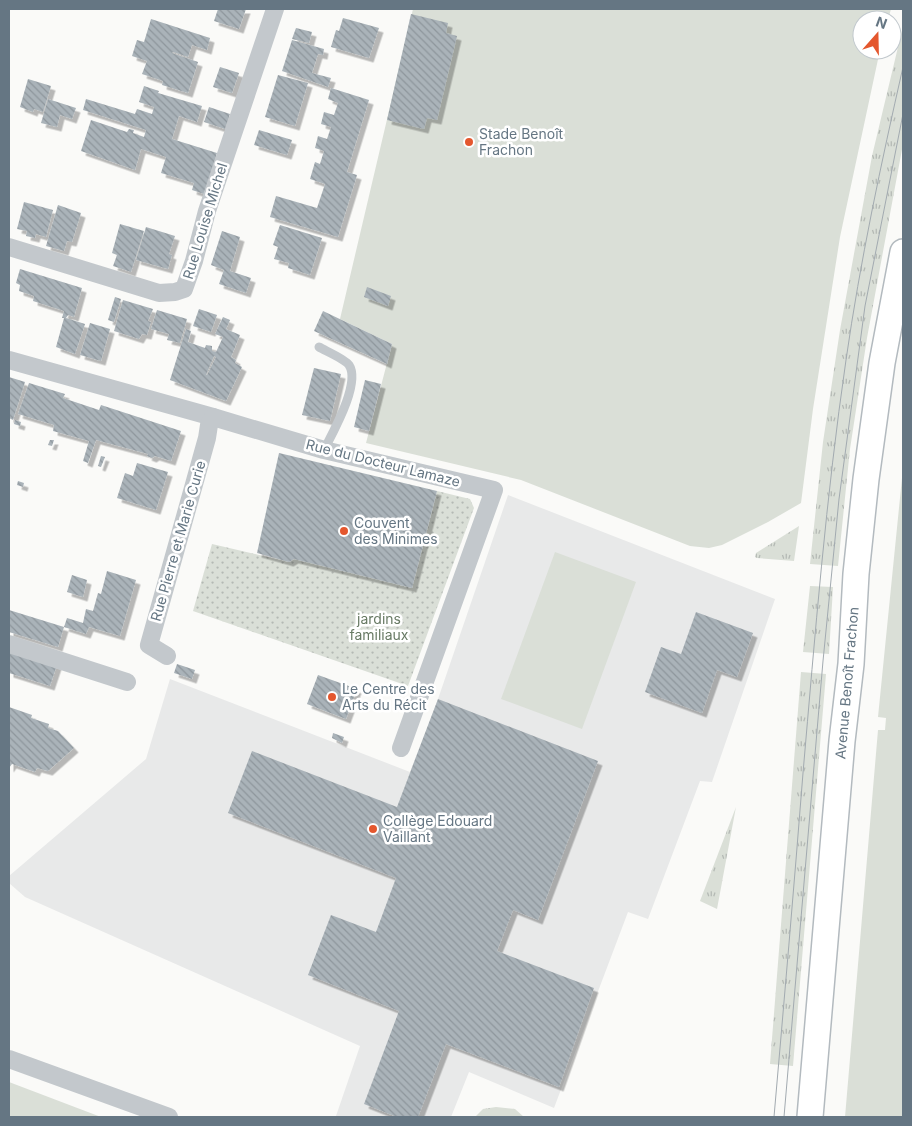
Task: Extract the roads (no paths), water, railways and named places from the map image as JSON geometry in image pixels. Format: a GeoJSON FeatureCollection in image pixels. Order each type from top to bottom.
{"type":"FeatureCollection","features":[{"type":"Feature","properties":{"kind":"street","name":"Rue Louise Michel"},"geometry":{"type":"LineString","coordinates":[[9,247],[159,293],[175,292],[184,289],[194,261],[207,211],[275,9]]}},
{"type":"Feature","properties":{"kind":"street","name":"Avenue Benoît Frachon"},"geometry":{"type":"LineString","coordinates":[[810,1117],[842,741],[851,664],[856,574],[866,479],[882,362],[903,252]]}},
{"type":"Feature","properties":{"kind":"street","name":"Rue du Docteur Lamaze"},"geometry":{"type":"LineString","coordinates":[[9,360],[324,450],[494,490],[400,748]]}},
{"type":"Feature","properties":{"kind":"street","name":"Rue Pierre et Marie Curie"},"geometry":{"type":"LineString","coordinates":[[167,656],[149,645],[209,425],[213,417]]}},
{"type":"Feature","properties":{"kind":"street"},"geometry":{"type":"LineString","coordinates":[[9,644],[127,682]]}},
{"type":"Feature","properties":{"kind":"street"},"geometry":{"type":"LineString","coordinates":[[9,1059],[169,1117]]}},
{"type":"Feature","properties":{"kind":"lane"},"geometry":{"type":"LineString","coordinates":[[319,346],[348,363],[352,372],[352,387],[324,450]]}},
{"type":"Feature","properties":{"kind":"tram line"},"geometry":{"type":"LineString","coordinates":[[774,1117],[812,670],[833,463],[846,360],[864,250],[903,67]]}},
{"type":"Feature","properties":{"kind":"tram line"},"geometry":{"type":"LineString","coordinates":[[784,1117],[823,661],[839,499],[865,306],[903,114]]}},
{"type":"Feature","properties":{"kind":"place","name":"Stade Benoît Frachon"},"geometry":{"type":"Point","coordinates":[469,142]}},
{"type":"Feature","properties":{"kind":"place","name":"Couvent des Minimes"},"geometry":{"type":"Point","coordinates":[344,531]}},
{"type":"Feature","properties":{"kind":"place","name":"Le Centre des Arts du Récit"},"geometry":{"type":"Point","coordinates":[332,697]}},
{"type":"Feature","properties":{"kind":"place","name":"Collège Edouard Vaillant"},"geometry":{"type":"Point","coordinates":[373,829]}},
{"type":"Feature","properties":{"kind":"park label","name":"jardins familiaux"},"geometry":{"type":"Point","coordinates":[379,628]}}]}
